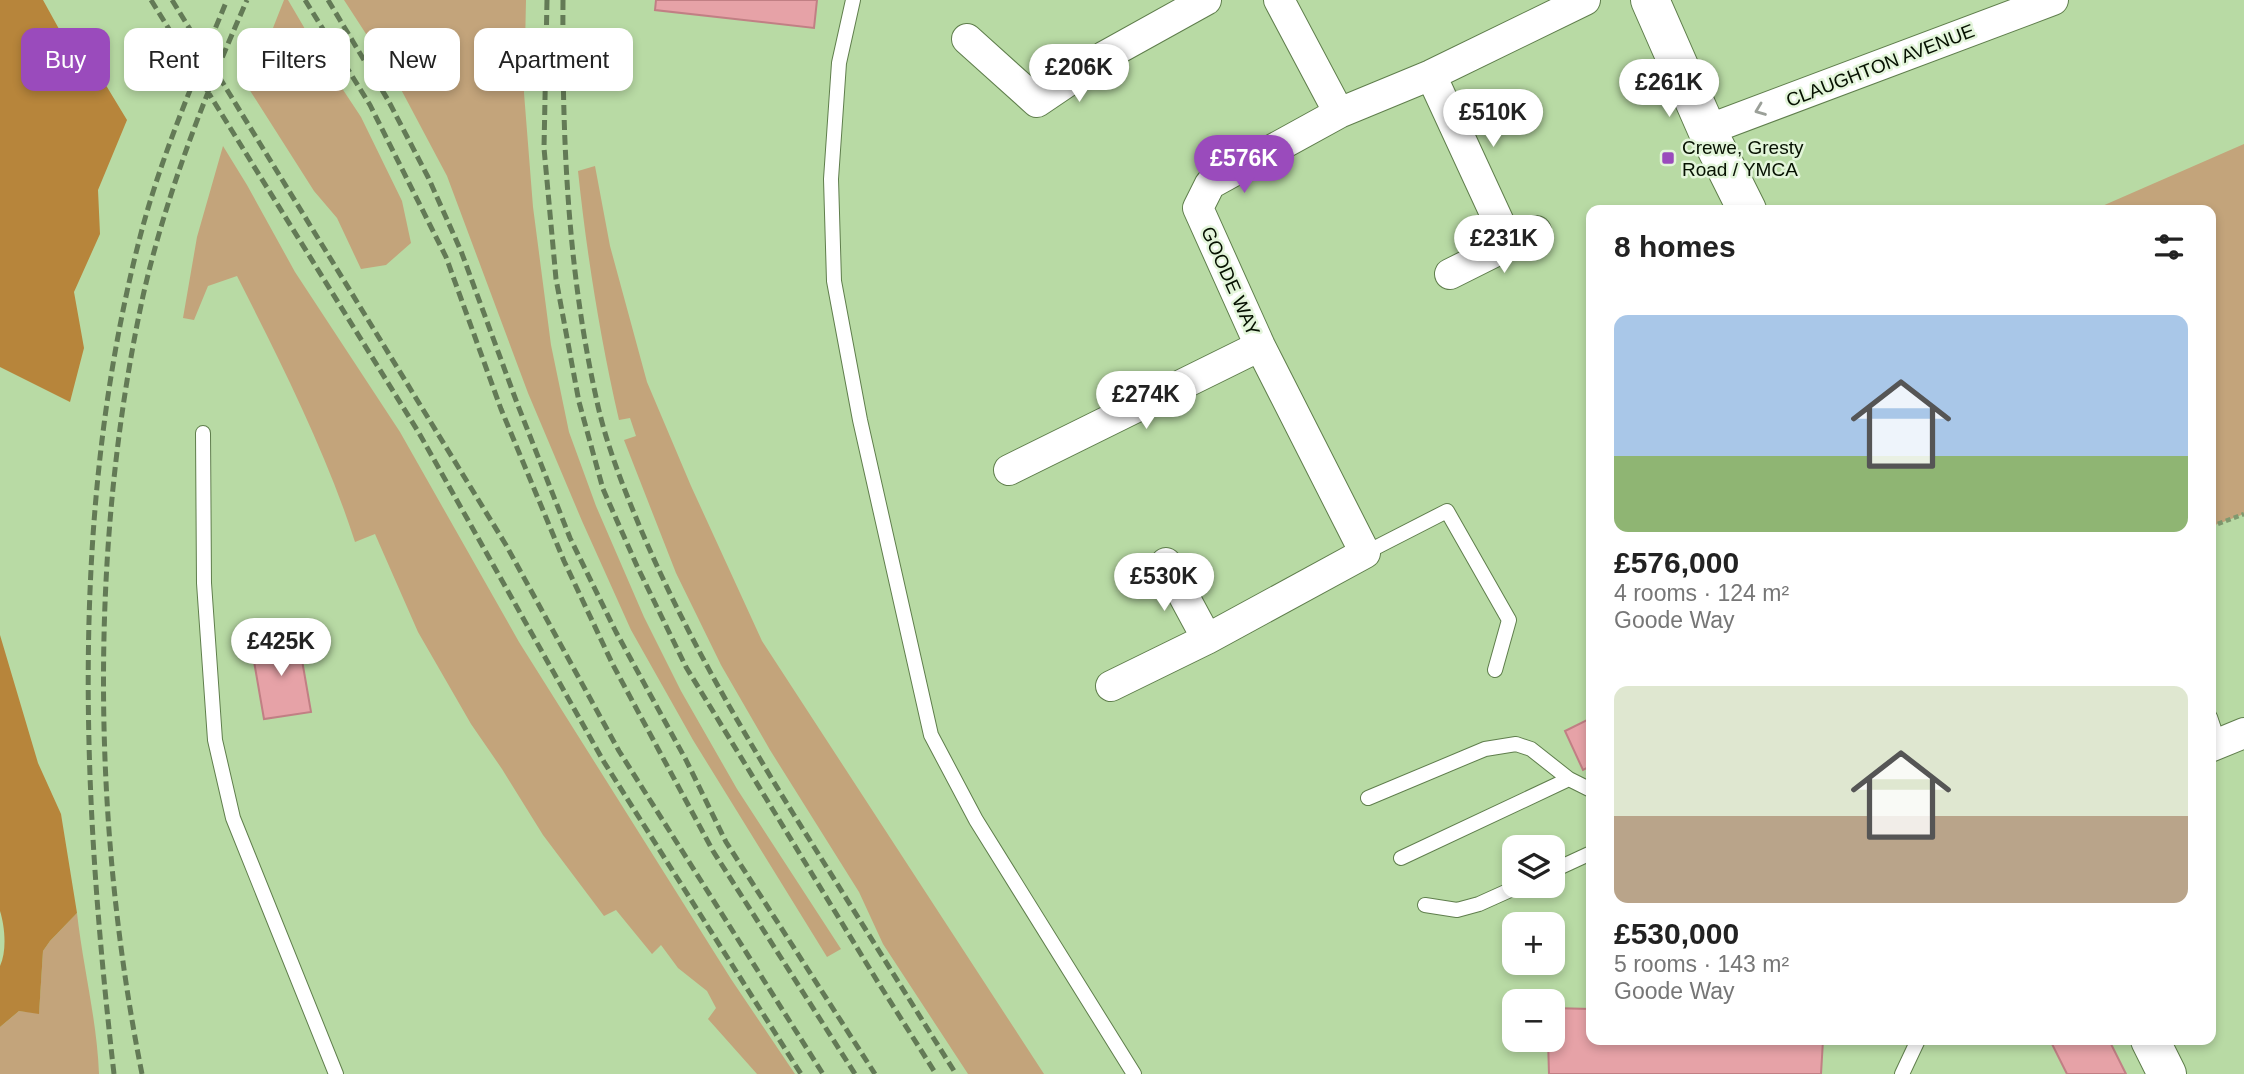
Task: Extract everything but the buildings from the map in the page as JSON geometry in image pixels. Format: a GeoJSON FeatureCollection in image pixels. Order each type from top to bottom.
{"type":"FeatureCollection","features":[{"type":"Feature","properties":{"kind":"main road"},"geometry":{"type":"LineString","coordinates":[[1650,0],[1707,130],[1744,205]]}},
{"type":"Feature","properties":{"kind":"main road"},"geometry":{"type":"LineString","coordinates":[[2153,1045],[2168,1074]]}},
{"type":"Feature","properties":{"kind":"street"},"geometry":{"type":"LineString","coordinates":[[967,39],[1037,103],[1105,56],[1206,0]]}},
{"type":"Feature","properties":{"kind":"street"},"geometry":{"type":"LineString","coordinates":[[1279,0],[1339,113]]}},
{"type":"Feature","properties":{"kind":"street","name":"GOODE WAY"},"geometry":{"type":"LineString","coordinates":[[1365,553],[1260,346],[1198,208],[1210,184],[1339,113],[1431,75],[1586,0]]}},
{"type":"Feature","properties":{"kind":"street","name":"CLAUGHTON AVENUE"},"geometry":{"type":"LineString","coordinates":[[1707,130],[2053,0]]}},
{"type":"Feature","properties":{"kind":"street"},"geometry":{"type":"LineString","coordinates":[[1431,75],[1509,244]]}},
{"type":"Feature","properties":{"kind":"street"},"geometry":{"type":"LineString","coordinates":[[1451,274],[1536,231]]}},
{"type":"Feature","properties":{"kind":"street"},"geometry":{"type":"LineString","coordinates":[[1009,470],[1260,346]]}},
{"type":"Feature","properties":{"kind":"street"},"geometry":{"type":"LineString","coordinates":[[1111,687],[1207,639],[1365,553]]}},
{"type":"Feature","properties":{"kind":"street"},"geometry":{"type":"LineString","coordinates":[[1166,563],[1207,639]]}},
{"type":"Feature","properties":{"kind":"lane"},"geometry":{"type":"LineString","coordinates":[[853,0],[839,63],[831,179],[834,281],[860,420],[931,735],[976,820],[1134,1074]]}},
{"type":"Feature","properties":{"kind":"lane"},"geometry":{"type":"LineString","coordinates":[[202,433],[204,583],[215,740],[233,818],[335,1074]]}},
{"type":"Feature","properties":{"kind":"lane"},"geometry":{"type":"LineString","coordinates":[[1365,553],[1447,511],[1509,620],[1496,670]]}},
{"type":"Feature","properties":{"kind":"lane"},"geometry":{"type":"LineString","coordinates":[[1368,798],[1485,749],[1516,744],[1531,749],[1569,779],[1586,788]]}},
{"type":"Feature","properties":{"kind":"lane"},"geometry":{"type":"LineString","coordinates":[[1401,858],[1569,779]]}},
{"type":"Feature","properties":{"kind":"lane"},"geometry":{"type":"LineString","coordinates":[[1565,865],[1586,855]]}},
{"type":"Feature","properties":{"kind":"lane"},"geometry":{"type":"LineString","coordinates":[[1425,905],[1457,910],[1502,894]]}},
{"type":"Feature","properties":{"kind":"lane"},"geometry":{"type":"LineString","coordinates":[[1902,1074],[1916,1045]]}},
{"type":"Feature","properties":{"kind":"path"},"geometry":{"type":"LineString","coordinates":[[2216,525],[2244,514]]}},
{"type":"Feature","properties":{"kind":"shaded area"},"geometry":{"type":"Polygon","coordinates":[[[0,0],[43,0],[58,28],[21,28],[21,91],[109,91],[127,120],[98,190],[100,234],[74,292],[84,348],[70,402],[0,367],[0,0]]]}},
{"type":"Feature","properties":{"kind":"shaded area"},"geometry":{"type":"Polygon","coordinates":[[[284,0],[288,0],[304,28],[273,28],[284,0]]]}},
{"type":"Feature","properties":{"kind":"shaded area"},"geometry":{"type":"Polygon","coordinates":[[[344,0],[526,0],[525,28],[474,28],[474,91],[524,91],[533,207],[551,345],[569,432],[596,506],[644,617],[681,691],[737,789],[841,949],[827,957],[693,740],[631,630],[528,393],[447,176],[402,91],[460,91],[460,28],[364,28],[364,31],[344,0]]]}},
{"type":"Feature","properties":{"kind":"shaded area"},"geometry":{"type":"Polygon","coordinates":[[[250,91],[344,91],[361,117],[402,201],[411,243],[386,265],[361,269],[337,218],[314,191],[250,91]]]}},
{"type":"Feature","properties":{"kind":"shaded area"},"geometry":{"type":"Polygon","coordinates":[[[2244,144],[2244,514],[2216,525],[2216,205],[2104,205],[2244,144]]]}},
{"type":"Feature","properties":{"kind":"shaded area"},"geometry":{"type":"Polygon","coordinates":[[[223,146],[295,272],[400,432],[519,642],[731,979],[795,1074],[757,1074],[708,1019],[716,1008],[707,991],[678,968],[661,945],[652,954],[616,910],[604,916],[543,835],[471,724],[418,632],[375,534],[355,542],[316,440],[237,276],[208,286],[194,320],[183,318],[197,237],[223,146]]]}},
{"type":"Feature","properties":{"kind":"shaded area"},"geometry":{"type":"Polygon","coordinates":[[[595,166],[610,246],[647,382],[762,641],[1044,1074],[968,1074],[883,944],[859,892],[770,750],[721,665],[676,573],[624,440],[636,436],[630,418],[619,420],[612,389],[595,296],[578,171],[595,166]]]}},
{"type":"Feature","properties":{"kind":"shaded area"},"geometry":{"type":"Polygon","coordinates":[[[0,635],[38,763],[61,814],[77,913],[43,951],[39,1014],[19,1011],[0,1027],[0,966],[4,939],[0,911],[0,635]]]}},
{"type":"Feature","properties":{"kind":"shaded area"},"geometry":{"type":"Polygon","coordinates":[[[77,913],[96,1034],[99,1074],[0,1074],[0,1027],[19,1011],[39,1013],[43,951],[77,913]]]}},
{"type":"Feature","properties":{"kind":"railway"},"geometry":{"type":"LineString","coordinates":[[151,0],[419,433],[604,762],[801,1074]]}},
{"type":"Feature","properties":{"kind":"railway"},"geometry":{"type":"LineString","coordinates":[[172,0],[506,545],[619,751],[823,1074]]}},
{"type":"Feature","properties":{"kind":"railway"},"geometry":{"type":"LineString","coordinates":[[114,1074],[103,969],[89,759],[88,654],[92,549],[101,445],[117,340],[148,207],[179,117],[227,0]]}},
{"type":"Feature","properties":{"kind":"railway"},"geometry":{"type":"LineString","coordinates":[[142,1074],[125,979],[113,882],[106,784],[106,586],[113,488],[125,391],[152,258],[188,145],[247,0]]}},
{"type":"Feature","properties":{"kind":"railway"},"geometry":{"type":"LineString","coordinates":[[305,0],[370,105],[446,257],[501,409],[564,561],[613,665],[713,851],[855,1074]]}},
{"type":"Feature","properties":{"kind":"railway"},"geometry":{"type":"LineString","coordinates":[[328,0],[388,100],[428,177],[461,251],[570,538],[616,632],[686,760],[726,842],[875,1074]]}},
{"type":"Feature","properties":{"kind":"railway"},"geometry":{"type":"LineString","coordinates":[[547,0],[544,148],[556,279],[579,402],[603,489],[686,667],[936,1074]]}},
{"type":"Feature","properties":{"kind":"railway"},"geometry":{"type":"LineString","coordinates":[[563,0],[565,150],[578,299],[600,413],[620,478],[673,600],[731,709],[956,1074]]}},
{"type":"Feature","properties":{"kind":"place","name":"Crewe, Gresty Road / YMCA"},"geometry":{"type":"Point","coordinates":[1668,158]}}]}
